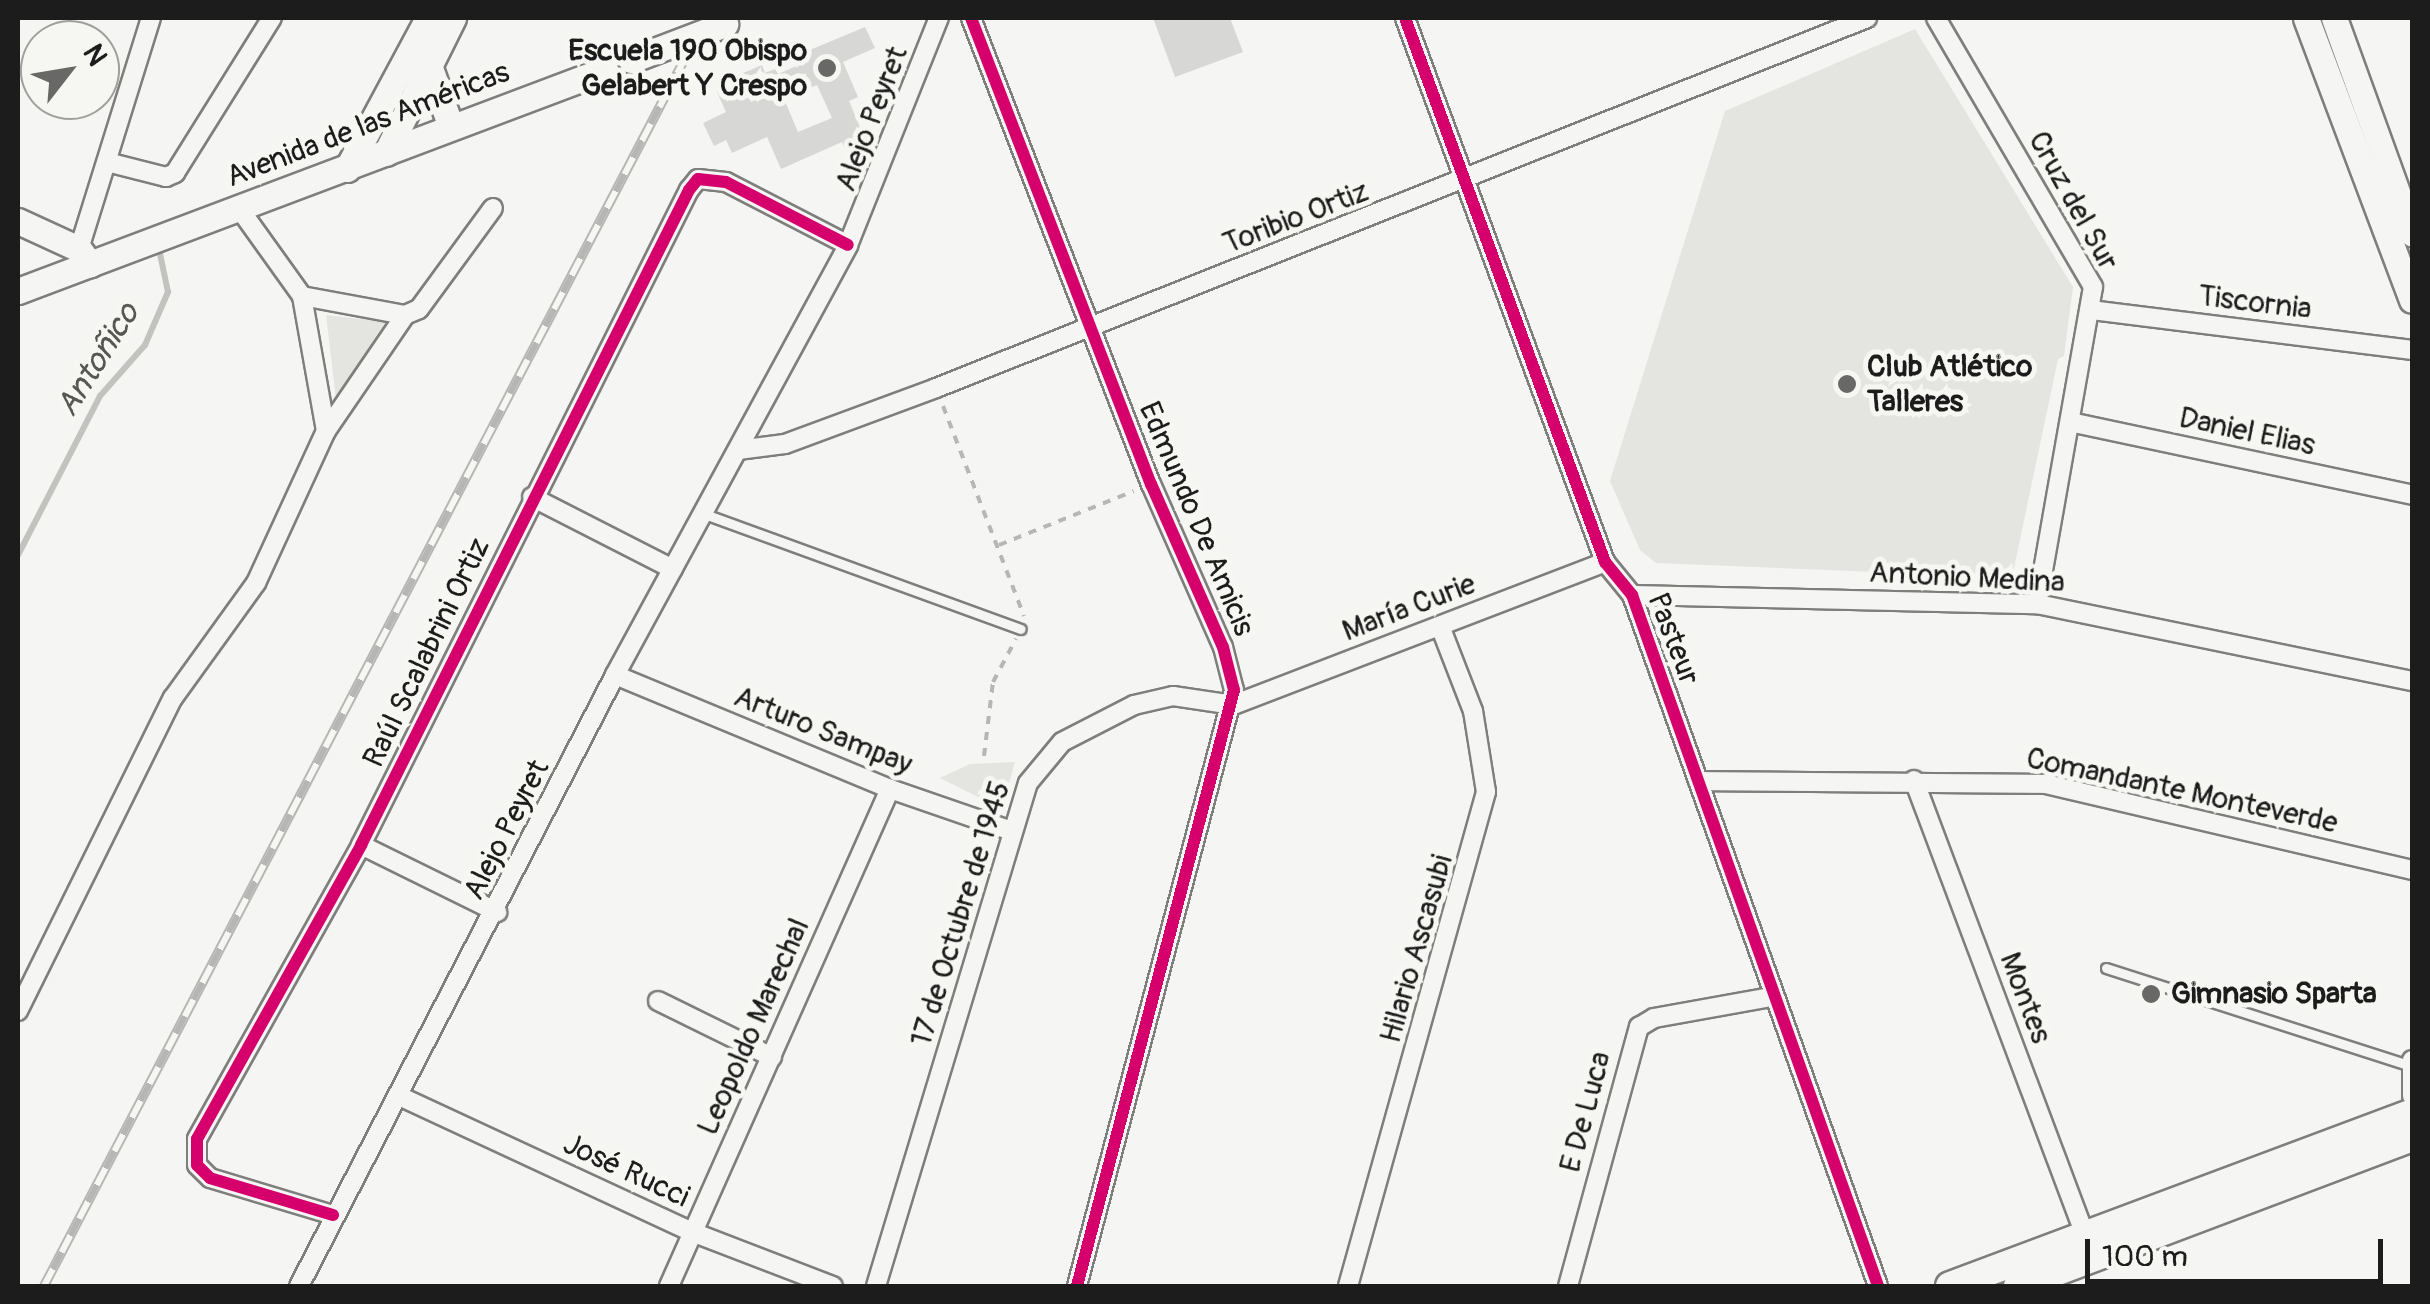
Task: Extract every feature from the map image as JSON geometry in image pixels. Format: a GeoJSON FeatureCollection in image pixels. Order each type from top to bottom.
{"type":"FeatureCollection","features":[{"type":"Feature","properties":{"kind":"main road"},"geometry":{"type":"LineString","coordinates":[[347,168],[428,18]]}},
{"type":"Feature","properties":{"kind":"main road"},"geometry":{"type":"LineString","coordinates":[[386,153],[453,18]]}},
{"type":"Feature","properties":{"kind":"main road"},"geometry":{"type":"LineString","coordinates":[[2306,18],[2412,300]]}},
{"type":"Feature","properties":{"kind":"main road"},"geometry":{"type":"LineString","coordinates":[[2334,18],[2412,232]]}},
{"type":"Feature","properties":{"kind":"main road","name":"Avenida de las Américas"},"geometry":{"type":"LineString","coordinates":[[18,291],[85,257],[239,208],[733,21]]}},
{"type":"Feature","properties":{"kind":"main road"},"geometry":{"type":"LineString","coordinates":[[428,65],[451,127]]}},
{"type":"Feature","properties":{"kind":"main road"},"geometry":{"type":"LineString","coordinates":[[18,221],[85,257]]}},
{"type":"Feature","properties":{"kind":"main road"},"geometry":{"type":"LineString","coordinates":[[1950,1286],[2412,1114]]}},
{"type":"Feature","properties":{"kind":"main road"},"geometry":{"type":"LineString","coordinates":[[2018,1286],[2412,1137]]}},
{"type":"Feature","properties":{"kind":"street"},"geometry":{"type":"LineString","coordinates":[[85,257],[107,162],[150,18]]}},
{"type":"Feature","properties":{"kind":"street"},"geometry":{"type":"LineString","coordinates":[[107,162],[166,177],[174,173],[272,18]]}},
{"type":"Feature","properties":{"kind":"street","name":"Alejo Peyret"},"geometry":{"type":"LineString","coordinates":[[299,1286],[333,1215],[496,912],[615,674],[848,244],[939,18]]}},
{"type":"Feature","properties":{"kind":"street","name":"Edmundo De Amicis"},"geometry":{"type":"LineString","coordinates":[[972,18],[1152,484],[1223,647],[1233,706],[1077,1286]]}},
{"type":"Feature","properties":{"kind":"street","name":"Pasteur"},"geometry":{"type":"LineString","coordinates":[[1404,18],[1605,562],[1632,594],[1771,997],[1878,1286]]}},
{"type":"Feature","properties":{"kind":"street","name":"Toribio Ortiz"},"geometry":{"type":"LineString","coordinates":[[738,450],[785,444],[936,388],[1466,182],[1835,24],[1867,18]]}},
{"type":"Feature","properties":{"kind":"street","name":"Cruz del Sur"},"geometry":{"type":"LineString","coordinates":[[1936,18],[2088,274],[2091,310],[2037,604]]}},
{"type":"Feature","properties":{"kind":"street","name":"Raúl Scalabrini Ortiz"},"geometry":{"type":"LineString","coordinates":[[333,1215],[210,1178],[194,1150],[361,845],[532,497],[698,179],[726,182],[848,244]]}},
{"type":"Feature","properties":{"kind":"street"},"geometry":{"type":"LineString","coordinates":[[239,208],[302,296],[326,430]]}},
{"type":"Feature","properties":{"kind":"street"},"geometry":{"type":"LineString","coordinates":[[18,1011],[173,698],[256,583],[326,430],[406,316],[419,308],[493,208]]}},
{"type":"Feature","properties":{"kind":"street"},"geometry":{"type":"LineString","coordinates":[[302,296],[406,316]]}},
{"type":"Feature","properties":{"kind":"street","name":"Tiscornia"},"geometry":{"type":"LineString","coordinates":[[2091,310],[2412,350]]}},
{"type":"Feature","properties":{"kind":"street","name":"Daniel Elias"},"geometry":{"type":"LineString","coordinates":[[2070,422],[2412,495]]}},
{"type":"Feature","properties":{"kind":"street"},"geometry":{"type":"LineString","coordinates":[[532,497],[673,569]]}},
{"type":"Feature","properties":{"kind":"street","name":"María Curie"},"geometry":{"type":"LineString","coordinates":[[1233,706],[1605,562]]}},
{"type":"Feature","properties":{"kind":"street","name":"Antonio Medina"},"geometry":{"type":"LineString","coordinates":[[1632,594],[2037,604],[2412,681]]}},
{"type":"Feature","properties":{"kind":"street","name":"Hilario Ascasubi"},"geometry":{"type":"LineString","coordinates":[[1348,1286],[1486,792],[1473,710],[1440,626]]}},
{"type":"Feature","properties":{"kind":"street","name":"Arturo Sampay"},"geometry":{"type":"LineString","coordinates":[[615,674],[890,789],[1012,831]]}},
{"type":"Feature","properties":{"kind":"street","name":"17 de Octubre de 1945"},"geometry":{"type":"LineString","coordinates":[[876,1286],[1012,831],[1040,763],[1076,732],[1153,698],[1233,706]]}},
{"type":"Feature","properties":{"kind":"street","name":"Comandante Monteverde"},"geometry":{"type":"LineString","coordinates":[[1698,781],[1914,780],[2072,789],[2412,870]]}},
{"type":"Feature","properties":{"kind":"street","name":"Montes"},"geometry":{"type":"LineString","coordinates":[[1914,780],[2085,1236]]}},
{"type":"Feature","properties":{"kind":"street","name":"Leopoldo Marechal"},"geometry":{"type":"LineString","coordinates":[[669,1286],[890,789]]}},
{"type":"Feature","properties":{"kind":"street"},"geometry":{"type":"LineString","coordinates":[[361,845],[496,912]]}},
{"type":"Feature","properties":{"kind":"street","name":"E De Luca"},"geometry":{"type":"LineString","coordinates":[[1568,1286],[1639,1027],[1654,1018],[1771,997]]}},
{"type":"Feature","properties":{"kind":"street"},"geometry":{"type":"LineString","coordinates":[[658,1001],[772,1057]]}},
{"type":"Feature","properties":{"kind":"street"},"geometry":{"type":"LineString","coordinates":[[2412,1063],[2412,1096]]}},
{"type":"Feature","properties":{"kind":"street","name":"José Rucci"},"geometry":{"type":"LineString","coordinates":[[399,1096],[692,1232],[833,1286]]}},
{"type":"Feature","properties":{"kind":"lane"},"geometry":{"type":"LineString","coordinates":[[702,513],[1021,630]]}},
{"type":"Feature","properties":{"kind":"lane"},"geometry":{"type":"LineString","coordinates":[[2106,968],[2412,1063]]}},
{"type":"Feature","properties":{"kind":"path"},"geometry":{"type":"LineString","coordinates":[[936,388],[1024,617],[993,682],[984,756]]}},
{"type":"Feature","properties":{"kind":"path"},"geometry":{"type":"LineString","coordinates":[[999,545],[1152,484]]}},
{"type":"Feature","properties":{"kind":"shaded area","name":"Club Atlético Talleres"},"geometry":{"type":"Polygon","coordinates":[[[1915,29],[2073,287],[2064,356],[2058,359],[2014,568],[2000,577],[1656,563],[1640,550],[1610,481],[1725,111],[1915,29]]]}},
{"type":"Feature","properties":{"kind":"shaded area"},"geometry":{"type":"Polygon","coordinates":[[[326,315],[385,322],[336,399],[326,315]]]}},
{"type":"Feature","properties":{"kind":"shaded area"},"geometry":{"type":"Polygon","coordinates":[[[1015,762],[1002,809],[940,778],[970,764],[1015,762]]]}},
{"type":"Feature","properties":{"kind":"building"},"geometry":{"type":"Polygon","coordinates":[[[1153,18],[1230,18],[1243,52],[1175,77],[1153,18]]]}},
{"type":"Feature","properties":{"kind":"building"},"geometry":{"type":"Polygon","coordinates":[[[865,27],[875,48],[843,62],[858,97],[849,101],[867,144],[847,153],[842,142],[781,169],[767,137],[732,153],[726,140],[714,146],[703,123],[726,112],[717,92],[722,82],[762,65],[765,73],[775,69],[778,74],[808,61],[805,52],[865,27]],[[817,85],[784,99],[798,132],[832,118],[817,85]]]}},
{"type":"Feature","properties":{"kind":"waterway","name":"Antoñico"},"geometry":{"type":"LineString","coordinates":[[18,555],[100,396],[145,345],[168,292],[158,244]]}},
{"type":"Feature","properties":{"kind":"railway"},"geometry":{"type":"LineString","coordinates":[[44,1286],[706,18]]}},
{"type":"Feature","properties":{"kind":"cycle path"},"geometry":{"type":"LineString","coordinates":[[971,18],[1151,484],[1223,647],[1234,690],[1077,1286]]}},
{"type":"Feature","properties":{"kind":"cycle path"},"geometry":{"type":"LineString","coordinates":[[1405,18],[1605,562],[1632,595],[1878,1286]]}},
{"type":"Feature","properties":{"kind":"cycle path"},"geometry":{"type":"LineString","coordinates":[[333,1215],[210,1178],[197,1165],[197,1139],[361,845],[689,190],[698,179],[726,182],[848,245]]}},
{"type":"Feature","properties":{"kind":"place","name":"Escuela 190 Obispo Gelabert Y Crespo"},"geometry":{"type":"Point","coordinates":[827,68]}},
{"type":"Feature","properties":{"kind":"place","name":"Club Atlético Talleres"},"geometry":{"type":"Point","coordinates":[1847,384]}},
{"type":"Feature","properties":{"kind":"place","name":"Gimnasio Sparta"},"geometry":{"type":"Point","coordinates":[2151,994]}}]}
